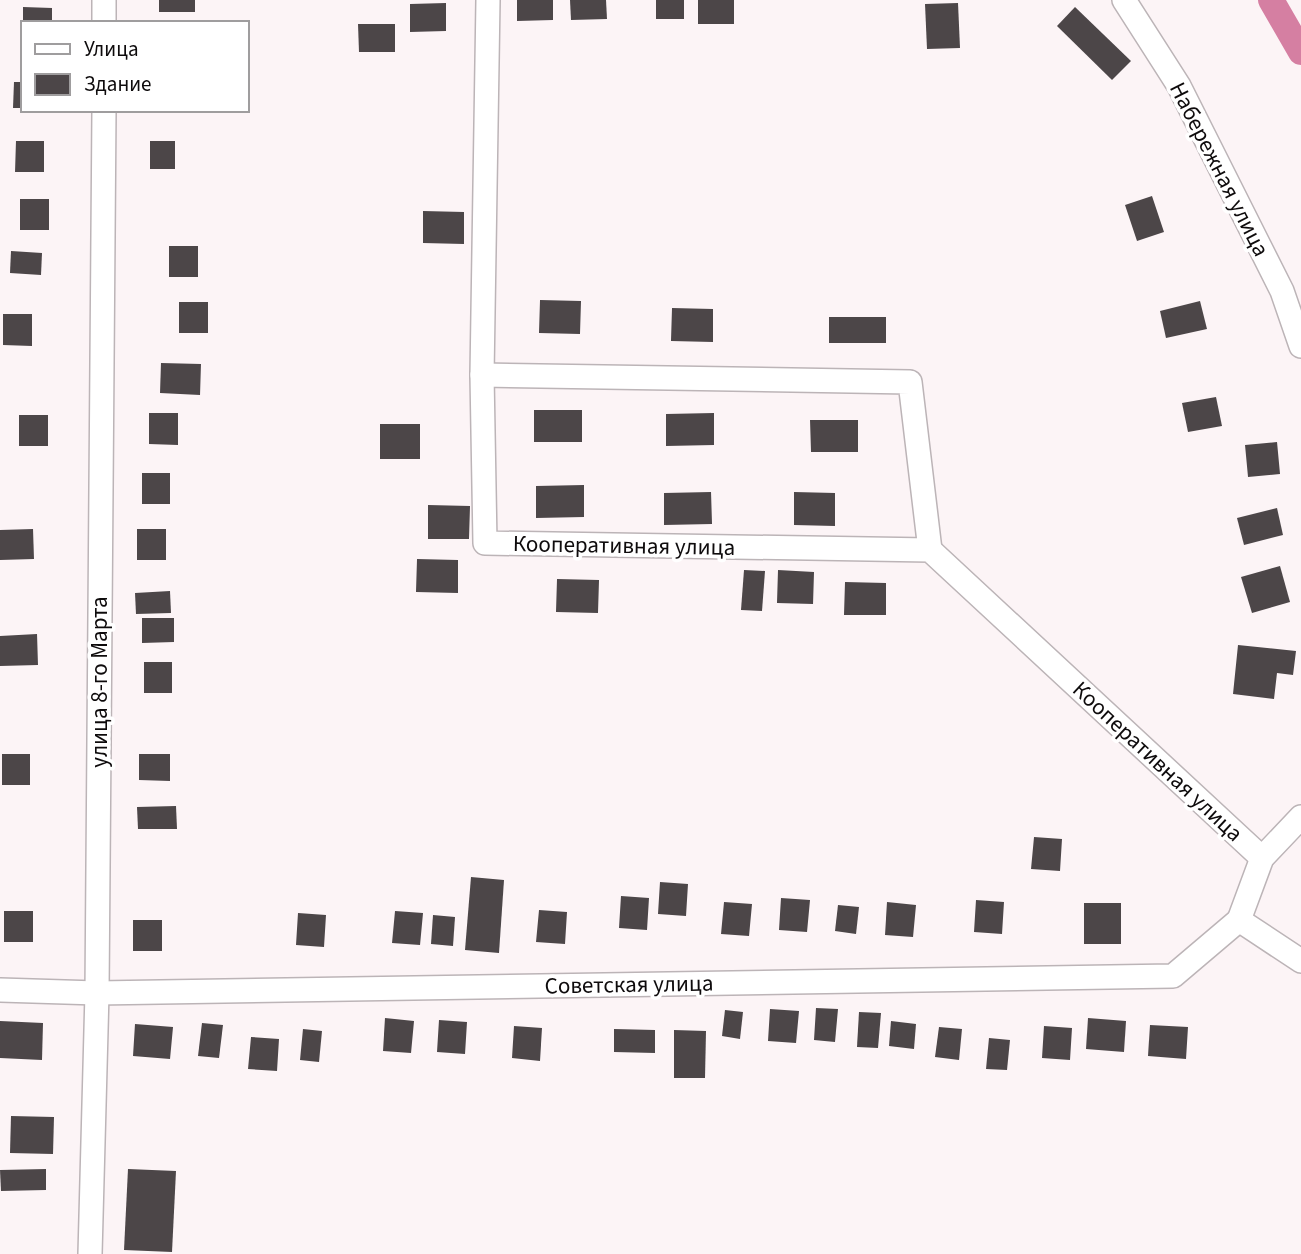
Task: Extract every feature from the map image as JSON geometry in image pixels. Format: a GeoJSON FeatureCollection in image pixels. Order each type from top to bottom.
{"type":"FeatureCollection","features":[{"type":"Feature","properties":{"kind":"street"},"geometry":{"type":"LineString","coordinates":[[104,0],[104,21]]}},
{"type":"Feature","properties":{"kind":"street","name":"Кооперативная улица"},"geometry":{"type":"LineString","coordinates":[[488,0],[482,376],[485,543],[930,550],[1262,858]]}},
{"type":"Feature","properties":{"kind":"street","name":"Набережная улица"},"geometry":{"type":"LineString","coordinates":[[1124,0],[1179,86],[1282,291],[1301,346]]}},
{"type":"Feature","properties":{"kind":"street","name":"улица 8-го Марта"},"geometry":{"type":"LineString","coordinates":[[90,1254],[97,993],[104,112]]}},
{"type":"Feature","properties":{"kind":"street"},"geometry":{"type":"LineString","coordinates":[[482,376],[911,382],[930,550]]}},
{"type":"Feature","properties":{"kind":"street"},"geometry":{"type":"LineString","coordinates":[[1301,817],[1262,858],[1238,920],[1301,961]]}},
{"type":"Feature","properties":{"kind":"street","name":"Советская улица"},"geometry":{"type":"LineString","coordinates":[[0,989],[97,993],[1173,976],[1238,920]]}},
{"type":"Feature","properties":{"kind":"building"},"geometry":{"type":"Polygon","coordinates":[[[159,0],[195,0],[195,12],[159,12],[159,0]]]}},
{"type":"Feature","properties":{"kind":"building"},"geometry":{"type":"Polygon","coordinates":[[[517,0],[553,0],[553,20],[517,21],[517,0]]]}},
{"type":"Feature","properties":{"kind":"building"},"geometry":{"type":"Polygon","coordinates":[[[570,0],[606,0],[607,19],[571,20],[570,0]]]}},
{"type":"Feature","properties":{"kind":"building"},"geometry":{"type":"Polygon","coordinates":[[[656,0],[684,0],[684,19],[656,19],[656,0]]]}},
{"type":"Feature","properties":{"kind":"building"},"geometry":{"type":"Polygon","coordinates":[[[698,0],[734,0],[734,24],[698,24],[698,0]]]}},
{"type":"Feature","properties":{"kind":"building"},"geometry":{"type":"Polygon","coordinates":[[[446,3],[446,31],[410,32],[410,4],[446,3]]]}},
{"type":"Feature","properties":{"kind":"building"},"geometry":{"type":"Polygon","coordinates":[[[958,3],[960,48],[927,49],[925,4],[958,3]]]}},
{"type":"Feature","properties":{"kind":"building"},"geometry":{"type":"Polygon","coordinates":[[[23,7],[52,8],[52,21],[23,21],[23,7]]]}},
{"type":"Feature","properties":{"kind":"building"},"geometry":{"type":"Polygon","coordinates":[[[1075,7],[1131,61],[1112,80],[1057,26],[1075,7]]]}},
{"type":"Feature","properties":{"kind":"building"},"geometry":{"type":"Polygon","coordinates":[[[358,24],[395,24],[395,52],[359,52],[358,24]]]}},
{"type":"Feature","properties":{"kind":"building"},"geometry":{"type":"Polygon","coordinates":[[[14,82],[21,82],[21,108],[13,108],[14,82]]]}},
{"type":"Feature","properties":{"kind":"building"},"geometry":{"type":"Polygon","coordinates":[[[16,141],[44,141],[44,172],[15,172],[16,141]]]}},
{"type":"Feature","properties":{"kind":"building"},"geometry":{"type":"Polygon","coordinates":[[[150,141],[175,141],[175,169],[150,169],[150,141]]]}},
{"type":"Feature","properties":{"kind":"building"},"geometry":{"type":"Polygon","coordinates":[[[1152,196],[1164,232],[1137,241],[1125,205],[1152,196]]]}},
{"type":"Feature","properties":{"kind":"building"},"geometry":{"type":"Polygon","coordinates":[[[20,199],[49,199],[49,230],[20,230],[20,199]]]}},
{"type":"Feature","properties":{"kind":"building"},"geometry":{"type":"Polygon","coordinates":[[[423,211],[464,212],[464,244],[423,243],[423,211]]]}},
{"type":"Feature","properties":{"kind":"building"},"geometry":{"type":"Polygon","coordinates":[[[169,246],[198,246],[198,277],[169,277],[169,246]]]}},
{"type":"Feature","properties":{"kind":"building"},"geometry":{"type":"Polygon","coordinates":[[[11,251],[42,253],[41,275],[10,273],[11,251]]]}},
{"type":"Feature","properties":{"kind":"building"},"geometry":{"type":"Polygon","coordinates":[[[540,300],[581,301],[580,334],[539,333],[540,300]]]}},
{"type":"Feature","properties":{"kind":"building"},"geometry":{"type":"Polygon","coordinates":[[[1200,301],[1207,329],[1166,338],[1160,311],[1200,301]]]}},
{"type":"Feature","properties":{"kind":"building"},"geometry":{"type":"Polygon","coordinates":[[[179,302],[208,302],[208,333],[179,333],[179,302]]]}},
{"type":"Feature","properties":{"kind":"building"},"geometry":{"type":"Polygon","coordinates":[[[672,308],[713,309],[713,342],[671,341],[672,308]]]}},
{"type":"Feature","properties":{"kind":"building"},"geometry":{"type":"Polygon","coordinates":[[[3,314],[32,314],[32,346],[3,345],[3,314]]]}},
{"type":"Feature","properties":{"kind":"building"},"geometry":{"type":"Polygon","coordinates":[[[829,317],[886,317],[886,343],[829,343],[829,317]]]}},
{"type":"Feature","properties":{"kind":"building"},"geometry":{"type":"Polygon","coordinates":[[[161,363],[201,364],[200,395],[160,393],[161,363]]]}},
{"type":"Feature","properties":{"kind":"building"},"geometry":{"type":"Polygon","coordinates":[[[1216,397],[1222,426],[1188,432],[1182,403],[1216,397]]]}},
{"type":"Feature","properties":{"kind":"building"},"geometry":{"type":"Polygon","coordinates":[[[534,410],[582,410],[582,442],[534,442],[534,410]]]}},
{"type":"Feature","properties":{"kind":"building"},"geometry":{"type":"Polygon","coordinates":[[[149,413],[178,413],[178,445],[149,444],[149,413]]]}},
{"type":"Feature","properties":{"kind":"building"},"geometry":{"type":"Polygon","coordinates":[[[714,413],[714,445],[666,446],[666,414],[714,413]]]}},
{"type":"Feature","properties":{"kind":"building"},"geometry":{"type":"Polygon","coordinates":[[[19,415],[48,415],[48,446],[19,446],[19,415]]]}},
{"type":"Feature","properties":{"kind":"building"},"geometry":{"type":"Polygon","coordinates":[[[810,420],[858,420],[858,452],[811,452],[810,420]]]}},
{"type":"Feature","properties":{"kind":"building"},"geometry":{"type":"Polygon","coordinates":[[[380,424],[420,424],[420,459],[380,459],[380,424]]]}},
{"type":"Feature","properties":{"kind":"building"},"geometry":{"type":"Polygon","coordinates":[[[1277,442],[1280,474],[1248,477],[1245,445],[1277,442]]]}},
{"type":"Feature","properties":{"kind":"building"},"geometry":{"type":"Polygon","coordinates":[[[142,473],[170,473],[170,504],[142,504],[142,473]]]}},
{"type":"Feature","properties":{"kind":"building"},"geometry":{"type":"Polygon","coordinates":[[[584,485],[584,517],[536,518],[536,486],[584,485]]]}},
{"type":"Feature","properties":{"kind":"building"},"geometry":{"type":"Polygon","coordinates":[[[711,492],[712,524],[664,525],[664,493],[711,492]]]}},
{"type":"Feature","properties":{"kind":"building"},"geometry":{"type":"Polygon","coordinates":[[[794,492],[835,493],[835,526],[794,525],[794,492]]]}},
{"type":"Feature","properties":{"kind":"building"},"geometry":{"type":"Polygon","coordinates":[[[428,505],[470,506],[469,539],[428,539],[428,505]]]}},
{"type":"Feature","properties":{"kind":"building"},"geometry":{"type":"Polygon","coordinates":[[[1277,508],[1283,535],[1244,545],[1237,518],[1277,508]]]}},
{"type":"Feature","properties":{"kind":"building"},"geometry":{"type":"Polygon","coordinates":[[[33,529],[34,559],[0,560],[0,530],[33,529]]]}},
{"type":"Feature","properties":{"kind":"building"},"geometry":{"type":"Polygon","coordinates":[[[137,529],[166,529],[166,560],[137,560],[137,529]]]}},
{"type":"Feature","properties":{"kind":"building"},"geometry":{"type":"Polygon","coordinates":[[[417,559],[458,560],[458,593],[416,592],[417,559]]]}},
{"type":"Feature","properties":{"kind":"building"},"geometry":{"type":"Polygon","coordinates":[[[1280,566],[1290,602],[1252,613],[1241,577],[1280,566]]]}},
{"type":"Feature","properties":{"kind":"building"},"geometry":{"type":"Polygon","coordinates":[[[744,570],[765,571],[762,611],[741,610],[744,570]]]}},
{"type":"Feature","properties":{"kind":"building"},"geometry":{"type":"Polygon","coordinates":[[[778,570],[814,572],[813,604],[777,603],[778,570]]]}},
{"type":"Feature","properties":{"kind":"building"},"geometry":{"type":"Polygon","coordinates":[[[557,579],[599,580],[598,613],[556,612],[557,579]]]}},
{"type":"Feature","properties":{"kind":"building"},"geometry":{"type":"Polygon","coordinates":[[[845,582],[886,583],[886,615],[844,615],[845,582]]]}},
{"type":"Feature","properties":{"kind":"building"},"geometry":{"type":"Polygon","coordinates":[[[170,591],[171,613],[136,614],[135,593],[170,591]]]}},
{"type":"Feature","properties":{"kind":"building"},"geometry":{"type":"Polygon","coordinates":[[[142,618],[174,618],[174,642],[142,643],[142,618]]]}},
{"type":"Feature","properties":{"kind":"building"},"geometry":{"type":"Polygon","coordinates":[[[37,634],[38,665],[0,666],[0,636],[37,634]]]}},
{"type":"Feature","properties":{"kind":"building"},"geometry":{"type":"Polygon","coordinates":[[[1238,645],[1296,651],[1293,675],[1277,673],[1274,699],[1233,694],[1238,645]]]}},
{"type":"Feature","properties":{"kind":"building"},"geometry":{"type":"Polygon","coordinates":[[[144,662],[172,662],[172,693],[144,693],[144,662]]]}},
{"type":"Feature","properties":{"kind":"building"},"geometry":{"type":"Polygon","coordinates":[[[2,754],[30,754],[30,785],[2,785],[2,754]]]}},
{"type":"Feature","properties":{"kind":"building"},"geometry":{"type":"Polygon","coordinates":[[[139,754],[170,754],[170,781],[139,780],[139,754]]]}},
{"type":"Feature","properties":{"kind":"building"},"geometry":{"type":"Polygon","coordinates":[[[176,806],[177,829],[138,829],[137,807],[176,806]]]}},
{"type":"Feature","properties":{"kind":"building"},"geometry":{"type":"Polygon","coordinates":[[[1034,837],[1062,839],[1060,871],[1031,869],[1034,837]]]}},
{"type":"Feature","properties":{"kind":"building"},"geometry":{"type":"Polygon","coordinates":[[[471,877],[504,880],[499,953],[465,950],[471,877]]]}},
{"type":"Feature","properties":{"kind":"building"},"geometry":{"type":"Polygon","coordinates":[[[660,882],[688,884],[686,916],[658,914],[660,882]]]}},
{"type":"Feature","properties":{"kind":"building"},"geometry":{"type":"Polygon","coordinates":[[[621,896],[649,898],[647,930],[619,928],[621,896]]]}},
{"type":"Feature","properties":{"kind":"building"},"geometry":{"type":"Polygon","coordinates":[[[781,898],[810,900],[807,932],[779,930],[781,898]]]}},
{"type":"Feature","properties":{"kind":"building"},"geometry":{"type":"Polygon","coordinates":[[[976,900],[1004,902],[1002,934],[974,932],[976,900]]]}},
{"type":"Feature","properties":{"kind":"building"},"geometry":{"type":"Polygon","coordinates":[[[724,902],[752,904],[749,936],[721,934],[724,902]]]}},
{"type":"Feature","properties":{"kind":"building"},"geometry":{"type":"Polygon","coordinates":[[[887,902],[916,905],[913,937],[885,935],[887,902]]]}},
{"type":"Feature","properties":{"kind":"building"},"geometry":{"type":"Polygon","coordinates":[[[1084,903],[1121,903],[1121,944],[1084,944],[1084,903]]]}},
{"type":"Feature","properties":{"kind":"building"},"geometry":{"type":"Polygon","coordinates":[[[838,905],[859,907],[856,934],[835,931],[838,905]]]}},
{"type":"Feature","properties":{"kind":"building"},"geometry":{"type":"Polygon","coordinates":[[[539,910],[567,912],[565,944],[536,942],[539,910]]]}},
{"type":"Feature","properties":{"kind":"building"},"geometry":{"type":"Polygon","coordinates":[[[4,911],[33,911],[33,942],[4,942],[4,911]]]}},
{"type":"Feature","properties":{"kind":"building"},"geometry":{"type":"Polygon","coordinates":[[[395,911],[423,913],[420,945],[392,943],[395,911]]]}},
{"type":"Feature","properties":{"kind":"building"},"geometry":{"type":"Polygon","coordinates":[[[298,913],[326,915],[324,947],[296,945],[298,913]]]}},
{"type":"Feature","properties":{"kind":"building"},"geometry":{"type":"Polygon","coordinates":[[[433,915],[455,917],[453,946],[431,944],[433,915]]]}},
{"type":"Feature","properties":{"kind":"building"},"geometry":{"type":"Polygon","coordinates":[[[133,920],[162,920],[162,951],[133,951],[133,920]]]}},
{"type":"Feature","properties":{"kind":"building"},"geometry":{"type":"Polygon","coordinates":[[[816,1008],[838,1009],[835,1042],[814,1040],[816,1008]]]}},
{"type":"Feature","properties":{"kind":"building"},"geometry":{"type":"Polygon","coordinates":[[[770,1009],[799,1011],[796,1043],[768,1041],[770,1009]]]}},
{"type":"Feature","properties":{"kind":"building"},"geometry":{"type":"Polygon","coordinates":[[[725,1010],[743,1012],[740,1039],[722,1036],[725,1010]]]}},
{"type":"Feature","properties":{"kind":"building"},"geometry":{"type":"Polygon","coordinates":[[[859,1012],[881,1013],[878,1048],[857,1047],[859,1012]]]}},
{"type":"Feature","properties":{"kind":"building"},"geometry":{"type":"Polygon","coordinates":[[[385,1018],[414,1021],[411,1053],[383,1051],[385,1018]]]}},
{"type":"Feature","properties":{"kind":"building"},"geometry":{"type":"Polygon","coordinates":[[[1088,1018],[1126,1021],[1124,1052],[1086,1049],[1088,1018]]]}},
{"type":"Feature","properties":{"kind":"building"},"geometry":{"type":"Polygon","coordinates":[[[439,1020],[467,1022],[465,1054],[437,1052],[439,1020]]]}},
{"type":"Feature","properties":{"kind":"building"},"geometry":{"type":"Polygon","coordinates":[[[0,1021],[43,1023],[42,1060],[0,1058],[0,1021]]]}},
{"type":"Feature","properties":{"kind":"building"},"geometry":{"type":"Polygon","coordinates":[[[891,1021],[916,1024],[914,1049],[889,1046],[891,1021]]]}},
{"type":"Feature","properties":{"kind":"building"},"geometry":{"type":"Polygon","coordinates":[[[202,1023],[223,1025],[219,1058],[198,1056],[202,1023]]]}},
{"type":"Feature","properties":{"kind":"building"},"geometry":{"type":"Polygon","coordinates":[[[135,1024],[173,1027],[170,1059],[133,1056],[135,1024]]]}},
{"type":"Feature","properties":{"kind":"building"},"geometry":{"type":"Polygon","coordinates":[[[1150,1025],[1188,1027],[1186,1059],[1148,1056],[1150,1025]]]}},
{"type":"Feature","properties":{"kind":"building"},"geometry":{"type":"Polygon","coordinates":[[[514,1026],[542,1028],[540,1061],[512,1058],[514,1026]]]}},
{"type":"Feature","properties":{"kind":"building"},"geometry":{"type":"Polygon","coordinates":[[[1044,1026],[1072,1028],[1070,1060],[1042,1058],[1044,1026]]]}},
{"type":"Feature","properties":{"kind":"building"},"geometry":{"type":"Polygon","coordinates":[[[939,1027],[962,1029],[959,1060],[935,1057],[939,1027]]]}},
{"type":"Feature","properties":{"kind":"building"},"geometry":{"type":"Polygon","coordinates":[[[303,1029],[322,1031],[319,1062],[300,1060],[303,1029]]]}},
{"type":"Feature","properties":{"kind":"building"},"geometry":{"type":"Polygon","coordinates":[[[614,1029],[655,1030],[655,1053],[614,1052],[614,1029]]]}},
{"type":"Feature","properties":{"kind":"building"},"geometry":{"type":"Polygon","coordinates":[[[674,1030],[706,1031],[705,1078],[674,1078],[674,1030]]]}},
{"type":"Feature","properties":{"kind":"building"},"geometry":{"type":"Polygon","coordinates":[[[251,1037],[279,1039],[277,1071],[248,1069],[251,1037]]]}},
{"type":"Feature","properties":{"kind":"building"},"geometry":{"type":"Polygon","coordinates":[[[989,1038],[1010,1040],[1007,1070],[986,1069],[989,1038]]]}},
{"type":"Feature","properties":{"kind":"building"},"geometry":{"type":"Polygon","coordinates":[[[11,1116],[54,1117],[53,1154],[10,1153],[11,1116]]]}},
{"type":"Feature","properties":{"kind":"building"},"geometry":{"type":"Polygon","coordinates":[[[46,1169],[46,1190],[1,1191],[0,1170],[46,1169]]]}},
{"type":"Feature","properties":{"kind":"building"},"geometry":{"type":"Polygon","coordinates":[[[128,1169],[176,1171],[172,1252],[124,1250],[128,1169]]]}},
{"type":"Feature","properties":{"kind":"waterway"},"geometry":{"type":"LineString","coordinates":[[1271,0],[1301,52]]}}]}
